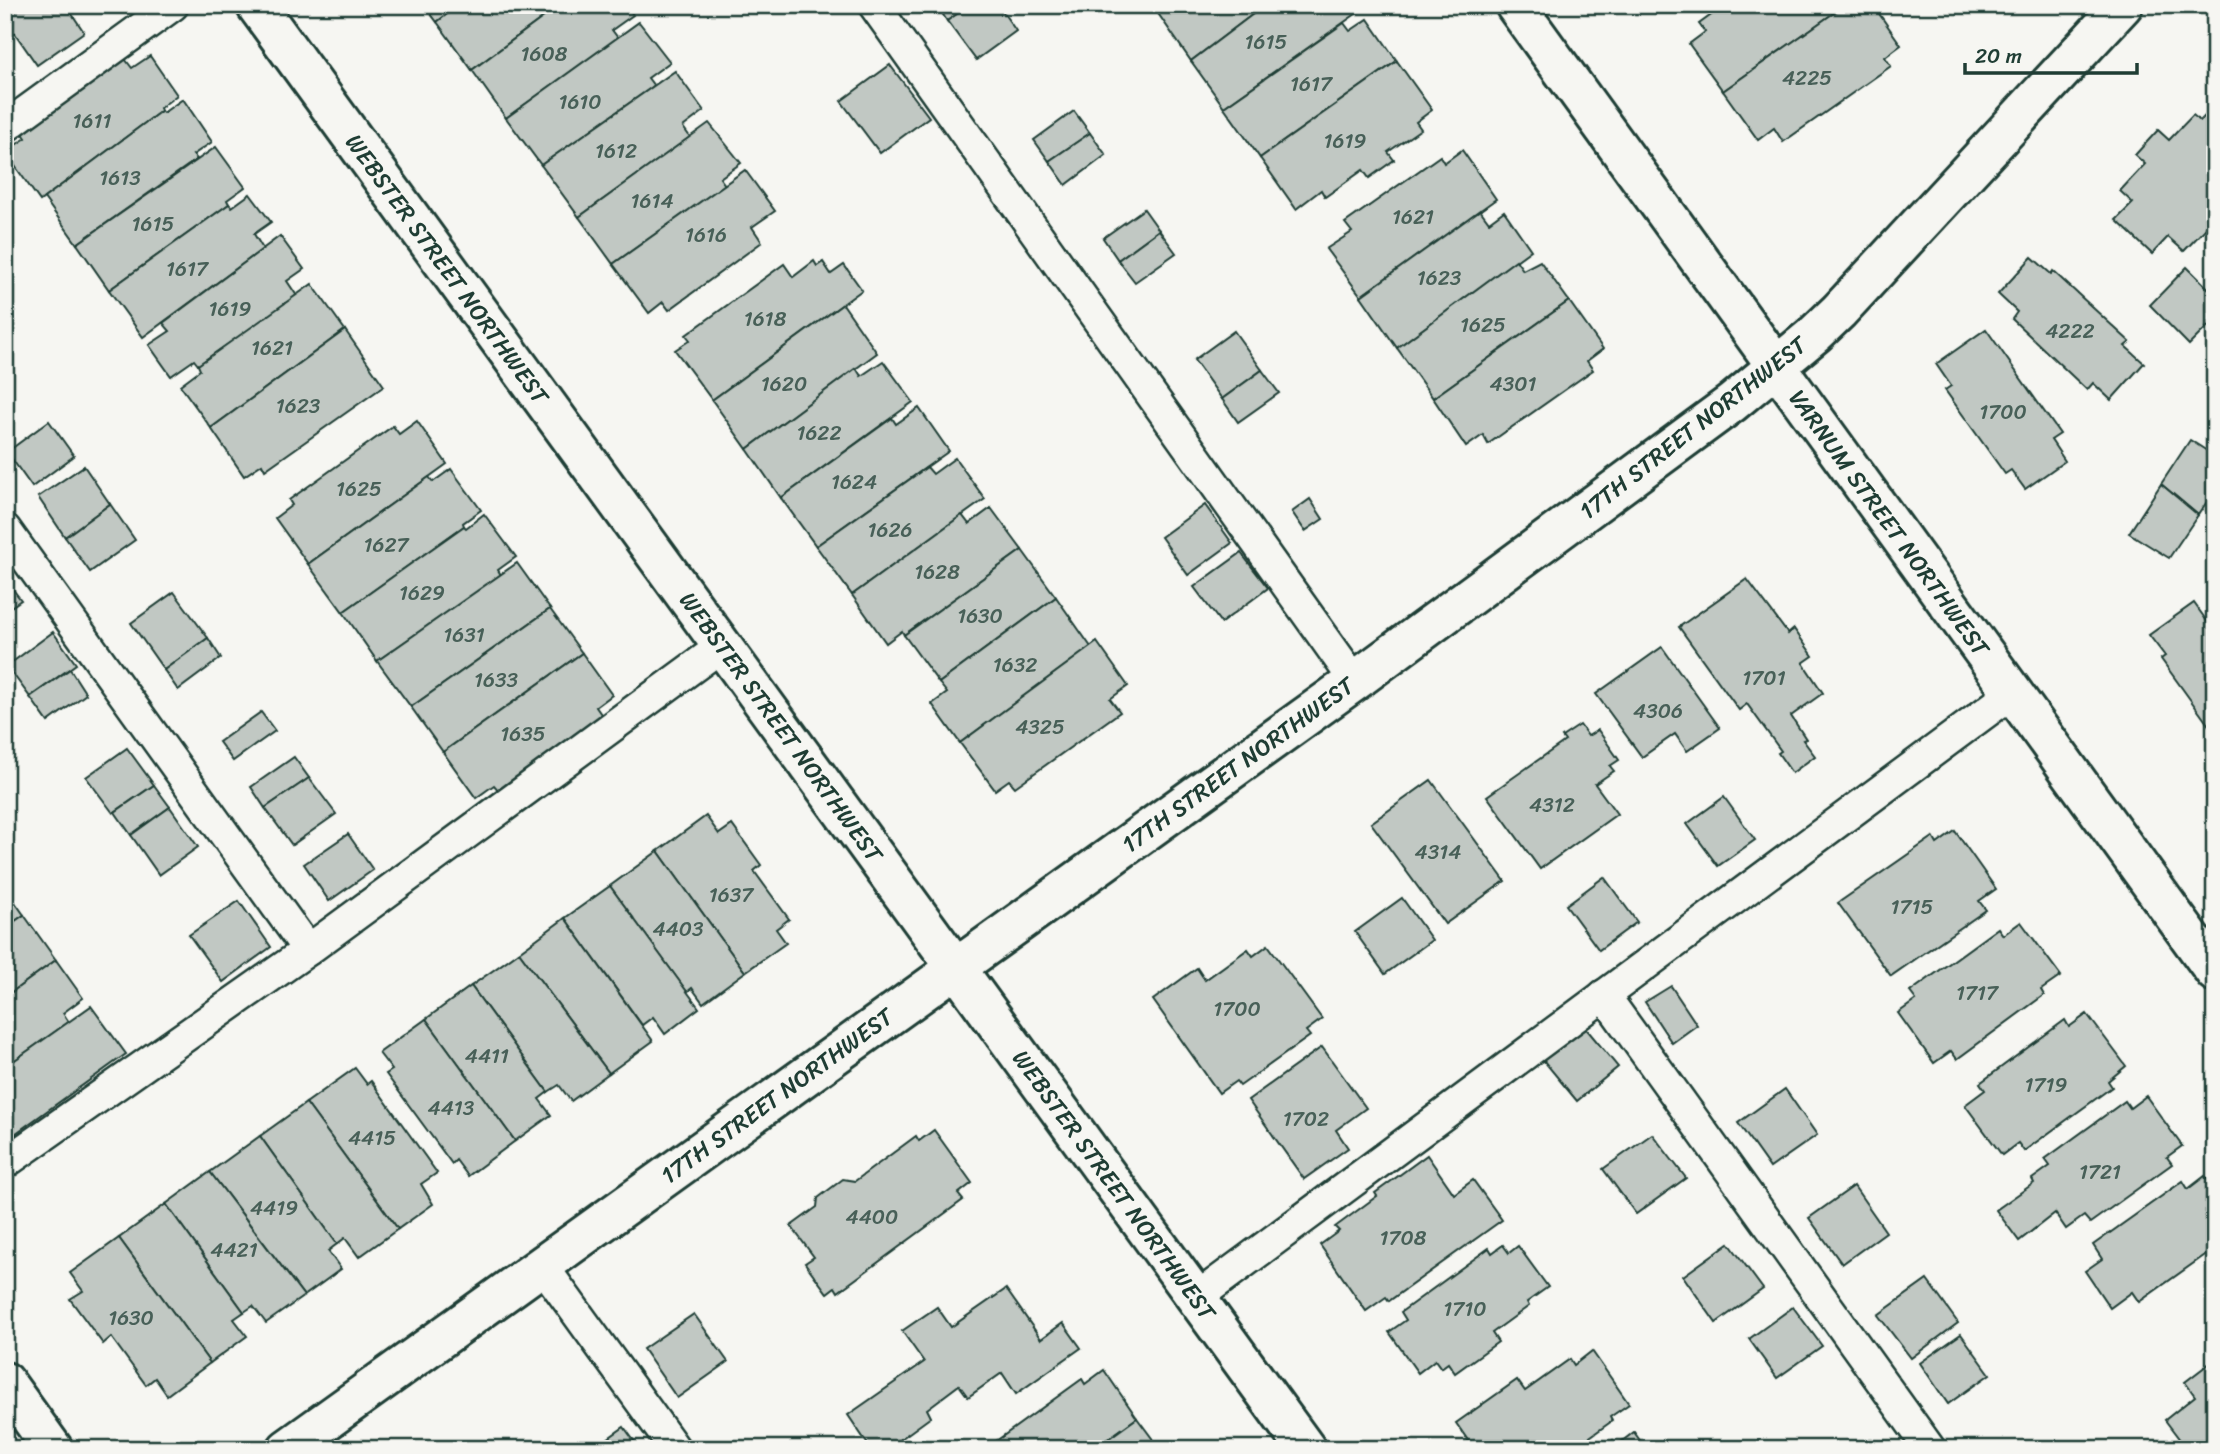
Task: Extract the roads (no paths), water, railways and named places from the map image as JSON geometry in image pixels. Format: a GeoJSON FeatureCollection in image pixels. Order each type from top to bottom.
{"type":"FeatureCollection","features":[{"type":"Feature","properties":{"kind":"street","name":"WEBSTER STREET NORTHWEST"},"geometry":{"type":"LineString","coordinates":[[256,5],[1306,1449]]}},
{"type":"Feature","properties":{"kind":"street","name":"VARNUM STREET NORTHWEST"},"geometry":{"type":"LineString","coordinates":[[1515,5],[2215,972]]}},
{"type":"Feature","properties":{"kind":"street","name":"17TH STREET NORTHWEST"},"geometry":{"type":"LineString","coordinates":[[287,1449],[1355,681],[1732,403],[1839,311],[2123,5]]}},
{"type":"Feature","properties":{"kind":"street"},"geometry":{"type":"LineString","coordinates":[[5,1382],[53,1449]]}},
{"type":"Feature","properties":{"kind":"lane"},"geometry":{"type":"LineString","coordinates":[[5,127],[173,5]]}},
{"type":"Feature","properties":{"kind":"lane"},"geometry":{"type":"LineString","coordinates":[[874,5],[1355,681]]}},
{"type":"Feature","properties":{"kind":"lane"},"geometry":{"type":"LineString","coordinates":[[5,529],[308,950]]}},
{"type":"Feature","properties":{"kind":"lane"},"geometry":{"type":"LineString","coordinates":[[5,1163],[308,950],[722,646]]}},
{"type":"Feature","properties":{"kind":"lane"},"geometry":{"type":"LineString","coordinates":[[1196,1298],[2012,693]]}},
{"type":"Feature","properties":{"kind":"lane"},"geometry":{"type":"LineString","coordinates":[[1604,995],[1930,1449]]}},
{"type":"Feature","properties":{"kind":"lane"},"geometry":{"type":"LineString","coordinates":[[542,1265],[675,1449]]}}]}
